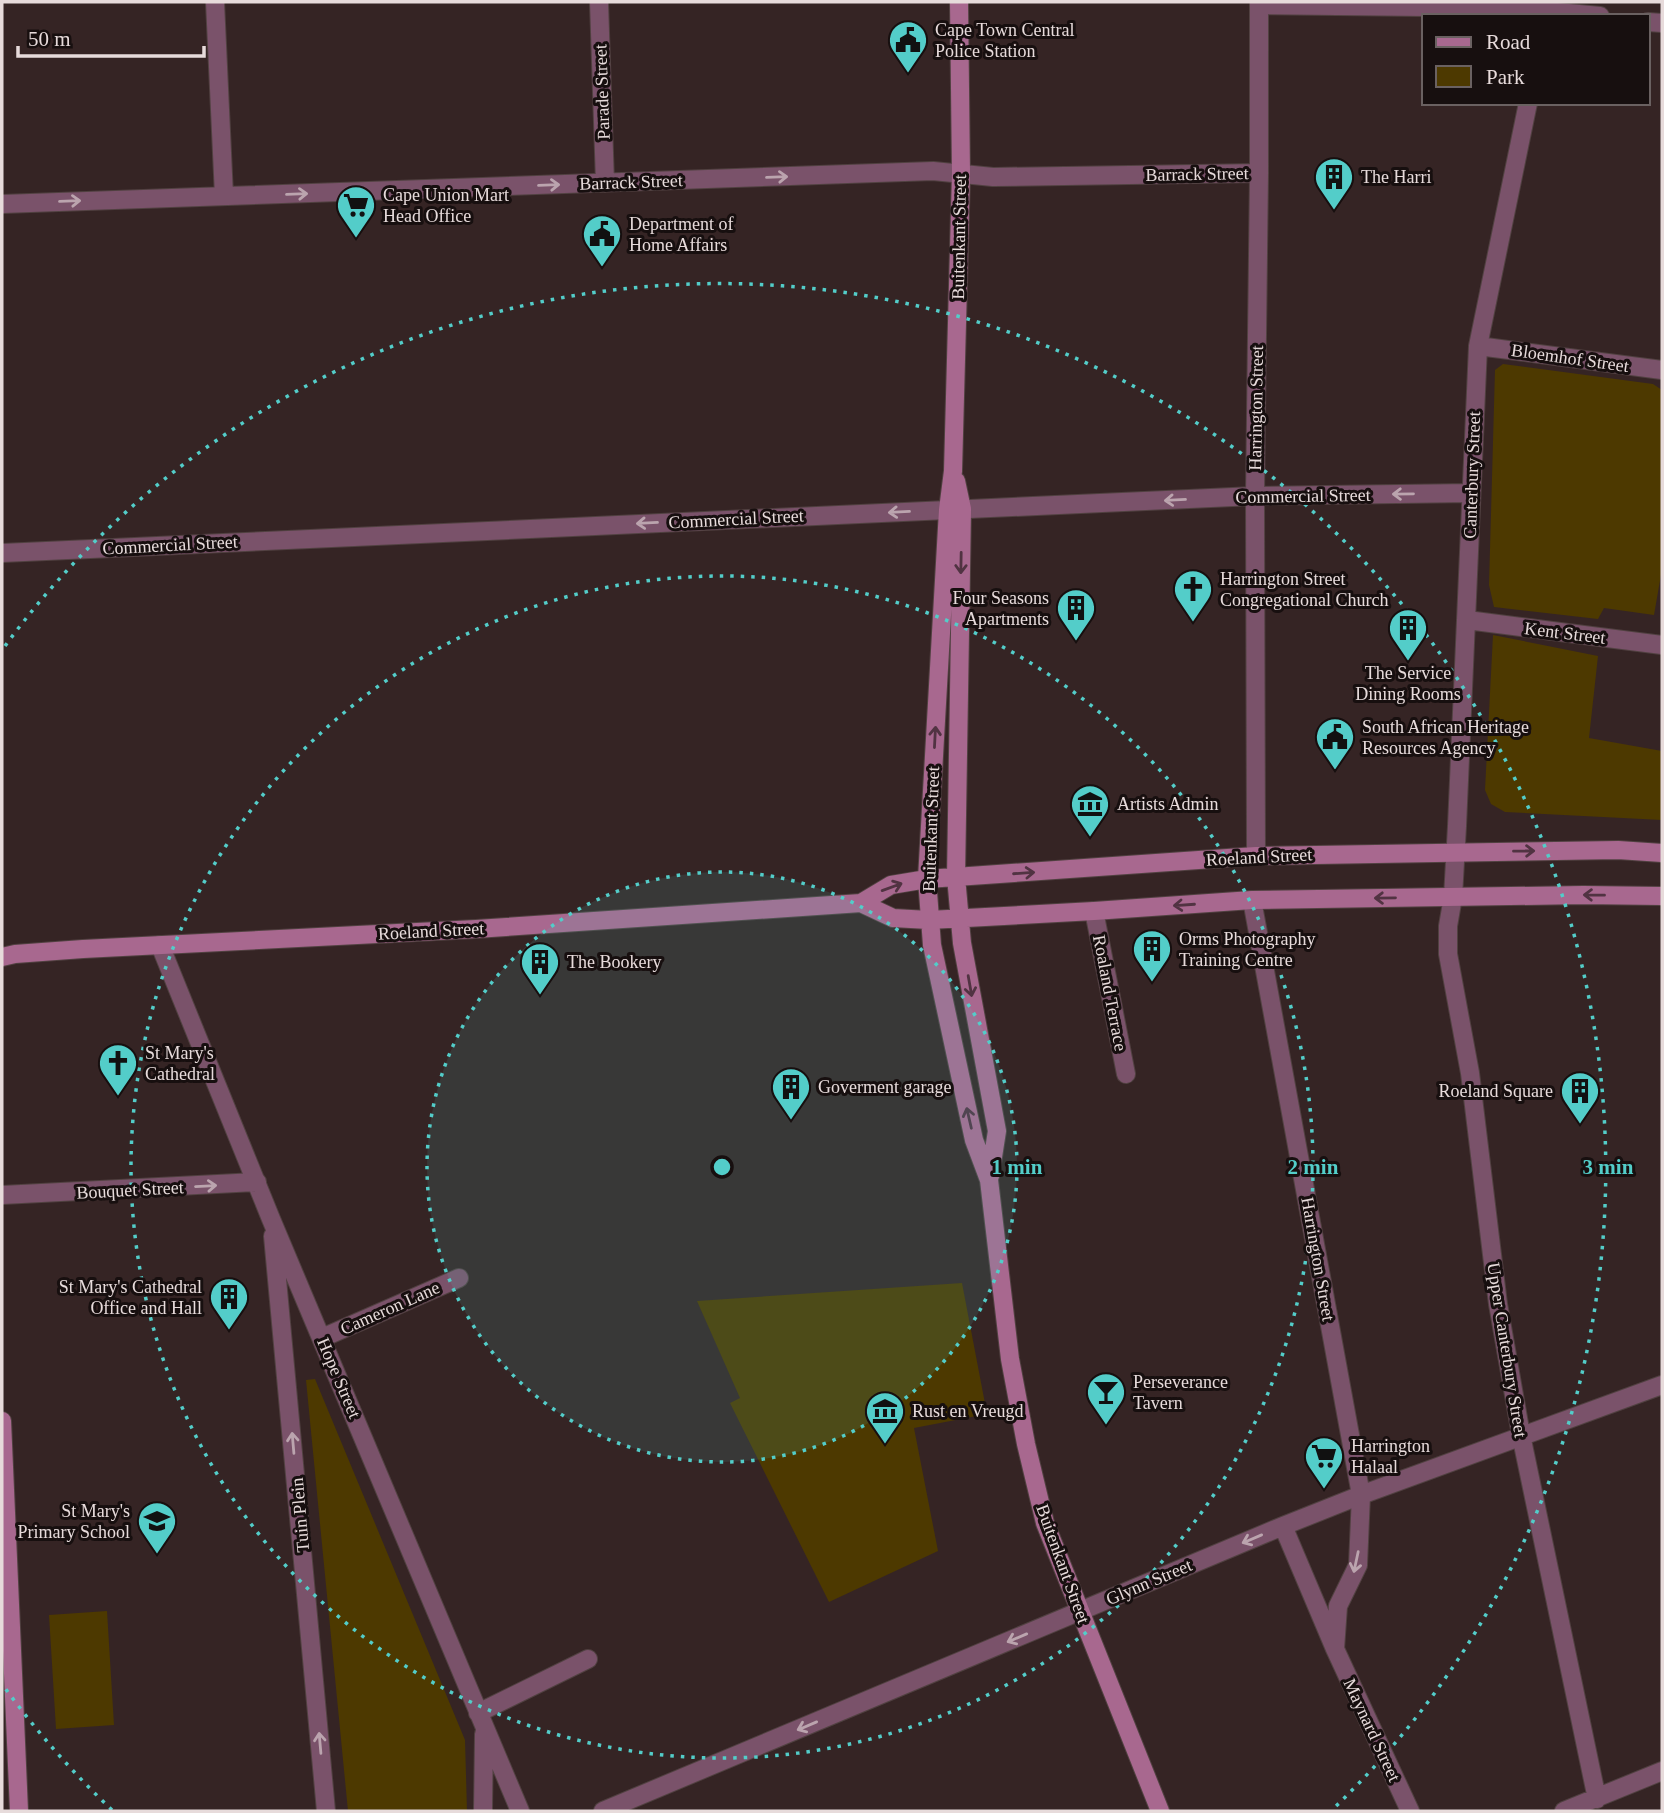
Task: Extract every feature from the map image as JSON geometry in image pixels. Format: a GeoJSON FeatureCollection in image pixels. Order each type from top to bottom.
{"type":"FeatureCollection","features":[{"type":"Feature","properties":{"kind":"main road","name":"Buitenkant Street"},"geometry":{"type":"LineString","coordinates":[[959,2],[961,174],[953,471],[956,877],[959,919],[997,1131],[989,1180]]}},
{"type":"Feature","properties":{"kind":"main road","name":"Buitenkant Street"},"geometry":{"type":"LineString","coordinates":[[955,510],[927,879],[929,920],[957,1067],[974,1140],[989,1180],[1010,1359],[1045,1523],[1160,1811]]}},
{"type":"Feature","properties":{"kind":"main road","name":"Roeland Street"},"geometry":{"type":"LineString","coordinates":[[2,957],[15,954],[450,930],[861,903],[891,885],[927,879],[1256,856],[1456,851],[1618,850],[1662,853]]}},
{"type":"Feature","properties":{"kind":"main road","name":"Roeland Street"},"geometry":{"type":"LineString","coordinates":[[861,903],[893,918],[929,920],[1252,900],[1583,895],[1662,897]]}},
{"type":"Feature","properties":{"kind":"main road"},"geometry":{"type":"LineString","coordinates":[[2,1421],[19,1811]]}},
{"type":"Feature","properties":{"kind":"street"},"geometry":{"type":"LineString","coordinates":[[215,2],[224,196]]}},
{"type":"Feature","properties":{"kind":"street","name":"Parade Street"},"geometry":{"type":"LineString","coordinates":[[599,2],[605,183]]}},
{"type":"Feature","properties":{"kind":"street"},"geometry":{"type":"LineString","coordinates":[[1259,3],[1547,9],[1585,14]]}},
{"type":"Feature","properties":{"kind":"street","name":"Harrington Street"},"geometry":{"type":"LineString","coordinates":[[1256,856],[1255,496],[1259,3]]}},
{"type":"Feature","properties":{"kind":"street","name":"Canterbury Street"},"geometry":{"type":"LineString","coordinates":[[1456,851],[1478,346],[1528,105]]}},
{"type":"Feature","properties":{"kind":"street","name":"Barrack Street"},"geometry":{"type":"LineString","coordinates":[[2,204],[933,171],[993,177],[1259,173]]}},
{"type":"Feature","properties":{"kind":"street","name":"Bloemhof Street"},"geometry":{"type":"LineString","coordinates":[[1478,346],[1662,370]]}},
{"type":"Feature","properties":{"kind":"street","name":"Commercial Street"},"geometry":{"type":"LineString","coordinates":[[2,553],[1255,496],[1471,493]]}},
{"type":"Feature","properties":{"kind":"street","name":"Kent Street"},"geometry":{"type":"LineString","coordinates":[[1467,621],[1662,645]]}},
{"type":"Feature","properties":{"kind":"street","name":"Upper Canterbury Street"},"geometry":{"type":"LineString","coordinates":[[1456,851],[1448,926],[1448,954],[1471,1073],[1497,1304],[1587,1805]]}},
{"type":"Feature","properties":{"kind":"street","name":"Harrington Street"},"geometry":{"type":"LineString","coordinates":[[1252,900],[1361,1494]]}},
{"type":"Feature","properties":{"kind":"street","name":"Roaland Terrace"},"geometry":{"type":"LineString","coordinates":[[1094,911],[1126,1074]]}},
{"type":"Feature","properties":{"kind":"street","name":"Hope Street"},"geometry":{"type":"LineString","coordinates":[[160,945],[271,1219],[520,1811]]}},
{"type":"Feature","properties":{"kind":"street","name":"Bouquet Street"},"geometry":{"type":"LineString","coordinates":[[2,1195],[257,1182]]}},
{"type":"Feature","properties":{"kind":"street","name":"Tuin Plein"},"geometry":{"type":"LineString","coordinates":[[271,1219],[326,1811]]}},
{"type":"Feature","properties":{"kind":"street","name":"Cameron Lane"},"geometry":{"type":"LineString","coordinates":[[322,1338],[458,1278]]}},
{"type":"Feature","properties":{"kind":"street","name":"Glynn Street"},"geometry":{"type":"LineString","coordinates":[[603,1811],[1361,1494],[1662,1385]]}},
{"type":"Feature","properties":{"kind":"street","name":"Maynard Street"},"geometry":{"type":"LineString","coordinates":[[1335,1648],[1338,1606],[1358,1565],[1361,1494]]}},
{"type":"Feature","properties":{"kind":"street","name":"Maynard Street"},"geometry":{"type":"LineString","coordinates":[[1283,1526],[1335,1648],[1410,1811]]}},
{"type":"Feature","properties":{"kind":"street"},"geometry":{"type":"LineString","coordinates":[[483,1811],[481,1721],[588,1659]]}},
{"type":"Feature","properties":{"kind":"street"},"geometry":{"type":"LineString","coordinates":[[1564,1811],[1587,1805],[1662,1771]]}},
{"type":"Feature","properties":{"kind":"green space"},"geometry":{"type":"Polygon","coordinates":[[[1503,364],[1653,384],[1662,390],[1662,569],[1654,615],[1604,608],[1598,619],[1494,607],[1489,585],[1495,370],[1503,364]]]}},
{"type":"Feature","properties":{"kind":"green space"},"geometry":{"type":"Polygon","coordinates":[[[1493,635],[1598,656],[1589,738],[1662,751],[1662,820],[1505,812],[1491,804],[1485,790],[1493,635]]]}},
{"type":"Feature","properties":{"kind":"green space"},"geometry":{"type":"Polygon","coordinates":[[[962,1283],[987,1414],[914,1428],[938,1551],[829,1602],[730,1403],[740,1398],[697,1301],[962,1283]]]}},
{"type":"Feature","properties":{"kind":"green space"},"geometry":{"type":"Polygon","coordinates":[[[315,1379],[465,1740],[467,1811],[348,1811],[306,1380],[315,1379]]]}},
{"type":"Feature","properties":{"kind":"green space"},"geometry":{"type":"Polygon","coordinates":[[[107,1611],[114,1725],[56,1729],[49,1615],[107,1611]]]}},
{"type":"Feature","properties":{"kind":"place","name":"Cape Town Central Police Station"},"geometry":{"type":"Point","coordinates":[908,74]}},
{"type":"Feature","properties":{"kind":"place","name":"The Harri"},"geometry":{"type":"Point","coordinates":[1334,211]}},
{"type":"Feature","properties":{"kind":"place","name":"Cape Union Mart Head Office"},"geometry":{"type":"Point","coordinates":[356,239]}},
{"type":"Feature","properties":{"kind":"place","name":"Department of Home Affairs"},"geometry":{"type":"Point","coordinates":[602,268]}},
{"type":"Feature","properties":{"kind":"place","name":"Harrington Street Congregational Church"},"geometry":{"type":"Point","coordinates":[1193,623]}},
{"type":"Feature","properties":{"kind":"place","name":"Four Seasons Apartments"},"geometry":{"type":"Point","coordinates":[1076,642]}},
{"type":"Feature","properties":{"kind":"place","name":"The Service Dining Rooms"},"geometry":{"type":"Point","coordinates":[1408,662]}},
{"type":"Feature","properties":{"kind":"place","name":"South African Heritage Resources Agency"},"geometry":{"type":"Point","coordinates":[1335,771]}},
{"type":"Feature","properties":{"kind":"place","name":"Artists Admin"},"geometry":{"type":"Point","coordinates":[1090,838]}},
{"type":"Feature","properties":{"kind":"place","name":"Orms Photography Training Centre"},"geometry":{"type":"Point","coordinates":[1152,983]}},
{"type":"Feature","properties":{"kind":"place","name":"The Bookery"},"geometry":{"type":"Point","coordinates":[540,996]}},
{"type":"Feature","properties":{"kind":"place","name":"St Mary's Cathedral"},"geometry":{"type":"Point","coordinates":[118,1097]}},
{"type":"Feature","properties":{"kind":"place","name":"Goverment garage"},"geometry":{"type":"Point","coordinates":[791,1121]}},
{"type":"Feature","properties":{"kind":"place","name":"Roeland Square"},"geometry":{"type":"Point","coordinates":[1580,1125]}},
{"type":"Feature","properties":{"kind":"place","name":"St Mary's Cathedral Office and Hall"},"geometry":{"type":"Point","coordinates":[229,1331]}},
{"type":"Feature","properties":{"kind":"place","name":"Perseverance Tavern"},"geometry":{"type":"Point","coordinates":[1106,1426]}},
{"type":"Feature","properties":{"kind":"place","name":"Rust en Vreugd"},"geometry":{"type":"Point","coordinates":[885,1445]}},
{"type":"Feature","properties":{"kind":"place","name":"Harrington Halaal"},"geometry":{"type":"Point","coordinates":[1324,1490]}},
{"type":"Feature","properties":{"kind":"place","name":"St Mary's Primary School"},"geometry":{"type":"Point","coordinates":[157,1555]}}]}
